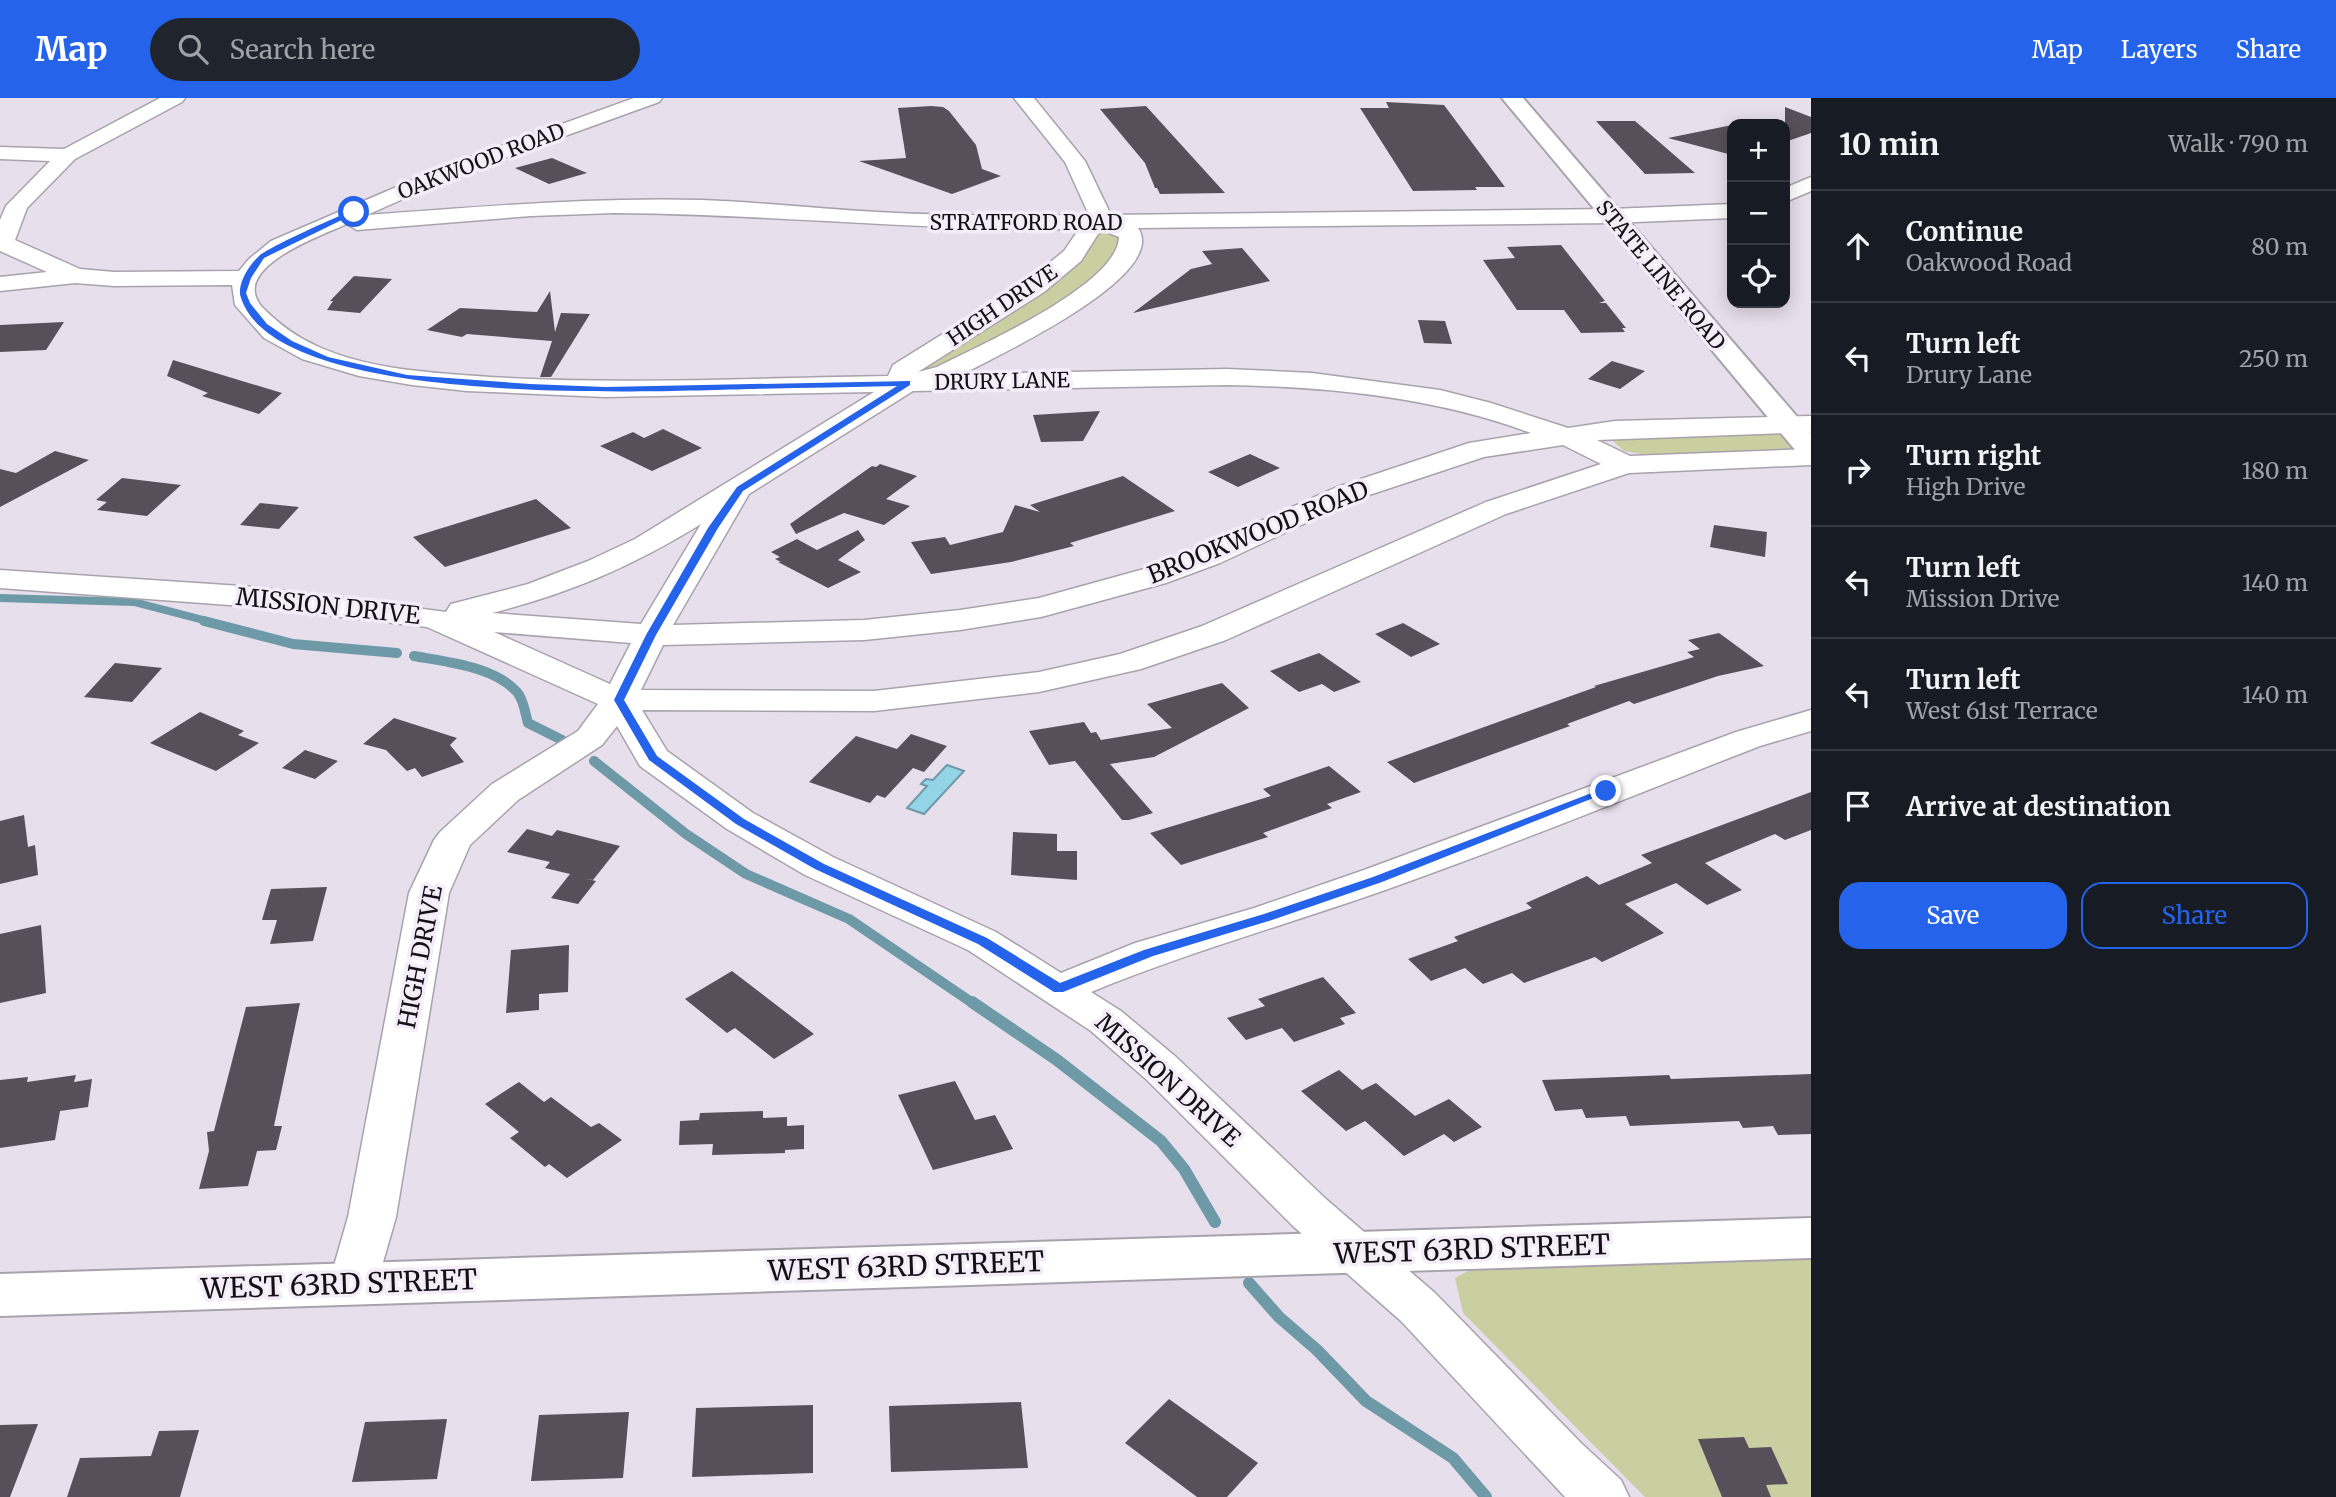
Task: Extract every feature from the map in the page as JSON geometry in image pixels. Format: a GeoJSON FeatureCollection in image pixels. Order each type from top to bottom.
{"type":"FeatureCollection","features":[{"type":"Feature","properties":{"kind":"main road","name":"STATE LINE ROAD"},"geometry":{"type":"LineString","coordinates":[[1512,98],[1612,216],[1799,424],[1811,451]]}},
{"type":"Feature","properties":{"kind":"main road","name":"WEST 63RD STREET"},"geometry":{"type":"LineString","coordinates":[[0,1294],[1811,1238]]}},
{"type":"Feature","properties":{"kind":"street"},"geometry":{"type":"LineString","coordinates":[[75,276],[1,243],[18,206],[68,155],[175,98]]}},
{"type":"Feature","properties":{"kind":"street","name":"OAKWOOD ROAD"},"geometry":{"type":"LineString","coordinates":[[247,278],[262,257],[374,203],[518,145],[652,98]]}},
{"type":"Feature","properties":{"kind":"street"},"geometry":{"type":"LineString","coordinates":[[1024,98],[1075,161],[1104,223]]}},
{"type":"Feature","properties":{"kind":"street"},"geometry":{"type":"LineString","coordinates":[[0,153],[68,155]]}},
{"type":"Feature","properties":{"kind":"street"},"geometry":{"type":"LineString","coordinates":[[1790,194],[1811,183]]}},
{"type":"Feature","properties":{"kind":"street"},"geometry":{"type":"LineString","coordinates":[[374,203],[374,212],[400,218]]}},
{"type":"Feature","properties":{"kind":"street","name":"STRATFORD ROAD"},"geometry":{"type":"LineString","coordinates":[[321,227],[400,218],[531,209],[654,206],[939,222],[1104,223],[1612,216],[1727,211]]}},
{"type":"Feature","properties":{"kind":"street","name":"HIGH DRIVE"},"geometry":{"type":"LineString","coordinates":[[433,618],[539,591],[600,568],[646,545],[907,383],[946,373],[1091,294],[1123,260],[1132,238],[1126,230],[1104,223],[1090,229],[1073,256],[1035,287],[902,371],[901,376],[907,383]]}},
{"type":"Feature","properties":{"kind":"street"},"geometry":{"type":"LineString","coordinates":[[0,284],[75,276],[114,279],[247,278]]}},
{"type":"Feature","properties":{"kind":"street","name":"DRURY LANE"},"geometry":{"type":"LineString","coordinates":[[247,278],[243,293],[246,304],[264,326],[289,343],[325,358],[407,377],[517,386],[605,389],[1227,377],[1297,379],[1367,386],[1432,398],[1562,435],[1626,465]]}},
{"type":"Feature","properties":{"kind":"street","name":"BROOKWOOD ROAD"},"geometry":{"type":"LineString","coordinates":[[433,618],[651,635],[864,630],[960,620],[1041,607],[1155,576],[1220,551],[1347,493],[1479,449],[1615,429],[1799,424]]}},
{"type":"Feature","properties":{"kind":"street"},"geometry":{"type":"LineString","coordinates":[[619,700],[874,701],[1039,682],[1129,662],[1226,628],[1496,508],[1626,465],[1811,457]]}},
{"type":"Feature","properties":{"kind":"street","name":"HIGH DRIVE"},"geometry":{"type":"LineString","coordinates":[[354,1283],[372,1217],[429,893],[438,869],[453,840],[481,812],[505,792],[590,738],[619,700],[651,635],[713,528],[740,489]]}},
{"type":"Feature","properties":{"kind":"street","name":"MISSION DRIVE"},"geometry":{"type":"LineString","coordinates":[[0,579],[243,596],[433,618],[619,700],[653,758],[740,821],[820,866],[982,941],[1106,1021],[1161,1068],[1310,1213],[1418,1307],[1602,1497]]}},
{"type":"Feature","properties":{"kind":"street"},"geometry":{"type":"LineString","coordinates":[[1059,989],[1149,953],[1268,917],[1378,879],[1722,748],[1811,720]]}},
{"type":"Feature","properties":{"kind":"green space"},"geometry":{"type":"Polygon","coordinates":[[[1101,230],[1120,235],[1115,258],[1069,301],[924,376],[911,372],[1094,239],[1101,230]]]}},
{"type":"Feature","properties":{"kind":"green space"},"geometry":{"type":"Polygon","coordinates":[[[1776,433],[1787,439],[1792,446],[1791,450],[1781,453],[1641,454],[1624,451],[1612,440],[1614,436],[1776,433]]]}},
{"type":"Feature","properties":{"kind":"green space"},"geometry":{"type":"Polygon","coordinates":[[[1811,1258],[1811,1497],[1645,1497],[1463,1313],[1455,1278],[1474,1268],[1811,1258]]]}},
{"type":"Feature","properties":{"kind":"water"},"geometry":{"type":"Polygon","coordinates":[[[947,765],[964,771],[924,814],[907,808],[927,786],[921,784],[926,779],[933,780],[947,765]]]}},
{"type":"Feature","properties":{"kind":"building"},"geometry":{"type":"Polygon","coordinates":[[[1386,102],[1444,105],[1505,187],[1413,191],[1360,108],[1389,108],[1386,102]]]}},
{"type":"Feature","properties":{"kind":"building"},"geometry":{"type":"Polygon","coordinates":[[[1146,106],[1225,193],[1160,194],[1145,163],[1100,109],[1146,106]]]}},
{"type":"Feature","properties":{"kind":"building"},"geometry":{"type":"Polygon","coordinates":[[[943,107],[949,111],[976,145],[982,169],[1001,176],[952,194],[859,161],[906,158],[898,108],[943,107]]]}},
{"type":"Feature","properties":{"kind":"building"},"geometry":{"type":"Polygon","coordinates":[[[1785,107],[1811,117],[1811,133],[1790,140],[1790,119],[1785,119],[1785,107]]]}},
{"type":"Feature","properties":{"kind":"building"},"geometry":{"type":"Polygon","coordinates":[[[1596,121],[1635,121],[1695,173],[1645,174],[1596,121]]]}},
{"type":"Feature","properties":{"kind":"building"},"geometry":{"type":"Polygon","coordinates":[[[1727,126],[1727,154],[1668,138],[1727,126]]]}},
{"type":"Feature","properties":{"kind":"building"},"geometry":{"type":"Polygon","coordinates":[[[552,158],[587,173],[549,184],[515,168],[552,158]]]}},
{"type":"Feature","properties":{"kind":"building"},"geometry":{"type":"Polygon","coordinates":[[[1561,245],[1605,301],[1599,303],[1606,303],[1626,328],[1622,328],[1625,332],[1581,333],[1564,310],[1517,310],[1483,260],[1515,258],[1507,247],[1561,245]]]}},
{"type":"Feature","properties":{"kind":"building"},"geometry":{"type":"Polygon","coordinates":[[[1242,248],[1270,281],[1133,313],[1191,269],[1212,264],[1202,251],[1242,248]]]}},
{"type":"Feature","properties":{"kind":"building"},"geometry":{"type":"Polygon","coordinates":[[[354,276],[392,279],[360,313],[327,310],[333,301],[330,301],[354,276]]]}},
{"type":"Feature","properties":{"kind":"building"},"geometry":{"type":"Polygon","coordinates":[[[550,291],[555,332],[561,313],[590,314],[551,377],[540,377],[552,341],[467,334],[462,337],[427,330],[460,308],[537,312],[550,291]]]}},
{"type":"Feature","properties":{"kind":"building"},"geometry":{"type":"Polygon","coordinates":[[[1418,320],[1445,321],[1452,344],[1424,343],[1418,320]]]}},
{"type":"Feature","properties":{"kind":"building"},"geometry":{"type":"Polygon","coordinates":[[[64,322],[46,350],[0,352],[0,325],[64,322]]]}},
{"type":"Feature","properties":{"kind":"building"},"geometry":{"type":"Polygon","coordinates":[[[173,360],[282,393],[259,414],[202,396],[208,393],[167,376],[173,360]]]}},
{"type":"Feature","properties":{"kind":"building"},"geometry":{"type":"Polygon","coordinates":[[[1612,361],[1645,371],[1620,389],[1588,379],[1612,361]]]}},
{"type":"Feature","properties":{"kind":"building"},"geometry":{"type":"Polygon","coordinates":[[[1100,411],[1083,441],[1041,442],[1033,415],[1100,411]]]}},
{"type":"Feature","properties":{"kind":"building"},"geometry":{"type":"Polygon","coordinates":[[[663,429],[702,448],[652,471],[600,446],[633,432],[644,438],[663,429]]]}},
{"type":"Feature","properties":{"kind":"building"},"geometry":{"type":"Polygon","coordinates":[[[55,451],[89,460],[0,507],[0,469],[16,473],[55,451]]]}},
{"type":"Feature","properties":{"kind":"building"},"geometry":{"type":"Polygon","coordinates":[[[1250,454],[1280,468],[1238,487],[1208,472],[1250,454]]]}},
{"type":"Feature","properties":{"kind":"building"},"geometry":{"type":"Polygon","coordinates":[[[880,464],[917,476],[886,499],[910,506],[884,525],[844,513],[796,534],[790,524],[872,466],[880,464]]]}},
{"type":"Feature","properties":{"kind":"building"},"geometry":{"type":"Polygon","coordinates":[[[1123,476],[1175,511],[1070,543],[1074,546],[1011,562],[931,574],[911,542],[945,537],[950,545],[1003,532],[1015,505],[1040,512],[1030,505],[1123,476]]]}},
{"type":"Feature","properties":{"kind":"building"},"geometry":{"type":"Polygon","coordinates":[[[122,478],[181,485],[147,516],[97,510],[107,502],[96,500],[122,478]]]}},
{"type":"Feature","properties":{"kind":"building"},"geometry":{"type":"Polygon","coordinates":[[[536,499],[571,528],[445,567],[413,537],[536,499]]]}},
{"type":"Feature","properties":{"kind":"building"},"geometry":{"type":"Polygon","coordinates":[[[260,503],[299,507],[279,529],[240,525],[260,503]]]}},
{"type":"Feature","properties":{"kind":"building"},"geometry":{"type":"Polygon","coordinates":[[[1714,525],[1767,532],[1765,557],[1710,547],[1714,525]]]}},
{"type":"Feature","properties":{"kind":"building"},"geometry":{"type":"Polygon","coordinates":[[[858,530],[865,540],[838,560],[861,572],[828,588],[778,562],[781,562],[775,559],[780,557],[771,552],[797,539],[817,550],[858,530]]]}},
{"type":"Feature","properties":{"kind":"building"},"geometry":{"type":"Polygon","coordinates":[[[1403,623],[1440,644],[1411,657],[1375,634],[1403,623]]]}},
{"type":"Feature","properties":{"kind":"building"},"geometry":{"type":"Polygon","coordinates":[[[1719,633],[1764,666],[1718,676],[1634,704],[1629,701],[1567,724],[1570,726],[1414,783],[1387,762],[1596,687],[1594,686],[1694,657],[1687,652],[1700,649],[1688,640],[1719,633]]]}},
{"type":"Feature","properties":{"kind":"building"},"geometry":{"type":"Polygon","coordinates":[[[1319,653],[1361,682],[1334,692],[1322,684],[1299,692],[1270,671],[1319,653]]]}},
{"type":"Feature","properties":{"kind":"building"},"geometry":{"type":"Polygon","coordinates":[[[115,663],[162,668],[132,702],[84,697],[115,663]]]}},
{"type":"Feature","properties":{"kind":"building"},"geometry":{"type":"Polygon","coordinates":[[[1222,683],[1249,708],[1154,757],[1110,764],[1153,813],[1129,820],[1122,820],[1075,761],[1049,765],[1029,731],[1084,722],[1091,733],[1096,732],[1101,740],[1172,728],[1147,704],[1222,683]]]}},
{"type":"Feature","properties":{"kind":"building"},"geometry":{"type":"Polygon","coordinates":[[[200,712],[244,731],[238,735],[259,743],[216,771],[150,743],[200,712]]]}},
{"type":"Feature","properties":{"kind":"building"},"geometry":{"type":"Polygon","coordinates":[[[394,718],[457,738],[450,745],[464,762],[422,777],[415,768],[407,771],[386,750],[363,744],[394,718]]]}},
{"type":"Feature","properties":{"kind":"building"},"geometry":{"type":"Polygon","coordinates":[[[911,734],[947,746],[924,772],[913,768],[885,798],[877,795],[870,803],[809,782],[856,736],[897,749],[911,734]]]}},
{"type":"Feature","properties":{"kind":"building"},"geometry":{"type":"Polygon","coordinates":[[[305,750],[338,761],[315,779],[282,768],[305,750]]]}},
{"type":"Feature","properties":{"kind":"building"},"geometry":{"type":"Polygon","coordinates":[[[1329,766],[1361,792],[1327,804],[1332,808],[1263,833],[1268,837],[1181,865],[1150,833],[1271,796],[1263,789],[1329,766]]]}},
{"type":"Feature","properties":{"kind":"building"},"geometry":{"type":"Polygon","coordinates":[[[1811,792],[1811,830],[1785,840],[1775,834],[1705,863],[1742,890],[1707,905],[1676,883],[1625,904],[1664,933],[1602,962],[1595,957],[1524,983],[1512,973],[1483,984],[1465,968],[1431,981],[1408,959],[1458,941],[1454,937],[1532,908],[1526,903],[1587,876],[1599,885],[1652,863],[1641,855],[1811,792]]]}},
{"type":"Feature","properties":{"kind":"building"},"geometry":{"type":"Polygon","coordinates":[[[24,815],[28,847],[35,845],[38,875],[0,884],[0,821],[24,815]]]}},
{"type":"Feature","properties":{"kind":"building"},"geometry":{"type":"Polygon","coordinates":[[[527,829],[552,836],[557,830],[620,846],[593,880],[583,878],[596,881],[578,904],[551,898],[570,874],[545,868],[550,862],[507,852],[527,829]]]}},
{"type":"Feature","properties":{"kind":"building"},"geometry":{"type":"Polygon","coordinates":[[[1013,832],[1057,834],[1057,851],[1077,851],[1077,880],[1011,875],[1013,832]]]}},
{"type":"Feature","properties":{"kind":"building"},"geometry":{"type":"Polygon","coordinates":[[[327,887],[313,941],[270,944],[277,920],[262,920],[271,889],[327,887]]]}},
{"type":"Feature","properties":{"kind":"building"},"geometry":{"type":"Polygon","coordinates":[[[41,925],[46,993],[0,1003],[0,934],[41,925]]]}},
{"type":"Feature","properties":{"kind":"building"},"geometry":{"type":"Polygon","coordinates":[[[569,945],[568,992],[539,994],[539,1010],[506,1013],[511,950],[569,945]]]}},
{"type":"Feature","properties":{"kind":"building"},"geometry":{"type":"Polygon","coordinates":[[[732,971],[814,1034],[774,1059],[735,1028],[727,1033],[685,999],[732,971]]]}},
{"type":"Feature","properties":{"kind":"building"},"geometry":{"type":"Polygon","coordinates":[[[1323,977],[1356,1013],[1340,1018],[1345,1024],[1294,1042],[1282,1028],[1246,1040],[1227,1018],[1265,1006],[1258,999],[1323,977]]]}},
{"type":"Feature","properties":{"kind":"building"},"geometry":{"type":"Polygon","coordinates":[[[300,1003],[274,1126],[282,1126],[276,1150],[257,1151],[248,1186],[199,1189],[209,1151],[207,1132],[214,1131],[246,1007],[300,1003]]]}},
{"type":"Feature","properties":{"kind":"building"},"geometry":{"type":"Polygon","coordinates":[[[1339,1070],[1362,1090],[1376,1083],[1415,1116],[1449,1099],[1482,1127],[1454,1142],[1444,1134],[1404,1156],[1365,1121],[1346,1131],[1301,1091],[1339,1070]]]}},
{"type":"Feature","properties":{"kind":"building"},"geometry":{"type":"Polygon","coordinates":[[[1811,1074],[1811,1134],[1778,1135],[1773,1126],[1743,1128],[1739,1121],[1630,1126],[1626,1116],[1586,1118],[1582,1109],[1555,1111],[1542,1080],[1669,1075],[1671,1079],[1811,1074]]]}},
{"type":"Feature","properties":{"kind":"building"},"geometry":{"type":"Polygon","coordinates":[[[76,1075],[74,1082],[92,1079],[88,1107],[60,1111],[55,1140],[0,1148],[0,1080],[28,1077],[27,1082],[76,1075]]]}},
{"type":"Feature","properties":{"kind":"building"},"geometry":{"type":"Polygon","coordinates":[[[955,1081],[975,1120],[995,1115],[1013,1149],[933,1170],[898,1095],[955,1081]]]}},
{"type":"Feature","properties":{"kind":"building"},"geometry":{"type":"Polygon","coordinates":[[[519,1082],[544,1102],[551,1097],[591,1127],[599,1123],[622,1140],[567,1178],[549,1164],[545,1167],[510,1138],[519,1132],[485,1104],[519,1082]]]}},
{"type":"Feature","properties":{"kind":"building"},"geometry":{"type":"Polygon","coordinates":[[[763,1111],[763,1118],[787,1117],[787,1126],[804,1125],[804,1149],[785,1150],[785,1153],[712,1155],[713,1144],[679,1145],[680,1121],[699,1120],[700,1113],[763,1111]]]}},
{"type":"Feature","properties":{"kind":"building"},"geometry":{"type":"Polygon","coordinates":[[[1169,1399],[1258,1463],[1227,1497],[1197,1497],[1125,1443],[1169,1399]]]}},
{"type":"Feature","properties":{"kind":"building"},"geometry":{"type":"Polygon","coordinates":[[[1021,1402],[1028,1468],[891,1472],[889,1406],[1021,1402]]]}},
{"type":"Feature","properties":{"kind":"building"},"geometry":{"type":"Polygon","coordinates":[[[813,1405],[813,1473],[692,1477],[696,1408],[813,1405]]]}},
{"type":"Feature","properties":{"kind":"building"},"geometry":{"type":"Polygon","coordinates":[[[629,1412],[623,1478],[531,1481],[539,1415],[629,1412]]]}},
{"type":"Feature","properties":{"kind":"building"},"geometry":{"type":"Polygon","coordinates":[[[447,1419],[437,1479],[352,1482],[365,1422],[447,1419]]]}},
{"type":"Feature","properties":{"kind":"building"},"geometry":{"type":"Polygon","coordinates":[[[38,1424],[10,1497],[0,1497],[0,1425],[38,1424]]]}},
{"type":"Feature","properties":{"kind":"building"},"geometry":{"type":"Polygon","coordinates":[[[199,1430],[180,1497],[67,1497],[80,1458],[151,1456],[159,1431],[199,1430]]]}},
{"type":"Feature","properties":{"kind":"building"},"geometry":{"type":"Polygon","coordinates":[[[1744,1437],[1749,1448],[1771,1447],[1788,1484],[1766,1485],[1771,1497],[1722,1497],[1698,1439],[1744,1437]]]}},
{"type":"Feature","properties":{"kind":"waterway"},"geometry":{"type":"LineString","coordinates":[[0,598],[134,602],[211,622]]}},
{"type":"Feature","properties":{"kind":"waterway"},"geometry":{"type":"LineString","coordinates":[[204,621],[293,644],[397,653]]}},
{"type":"Feature","properties":{"kind":"waterway"},"geometry":{"type":"LineString","coordinates":[[414,656],[469,666],[496,676],[517,692],[528,723],[562,740]]}},
{"type":"Feature","properties":{"kind":"waterway"},"geometry":{"type":"LineString","coordinates":[[594,761],[686,834],[746,874],[849,919],[974,1004]]}},
{"type":"Feature","properties":{"kind":"waterway"},"geometry":{"type":"LineString","coordinates":[[972,1002],[1057,1060],[1161,1141],[1184,1169],[1215,1222]]}},
{"type":"Feature","properties":{"kind":"waterway"},"geometry":{"type":"LineString","coordinates":[[1249,1283],[1279,1317],[1317,1350],[1366,1401],[1453,1458],[1486,1497]]}},
{"type":"Feature","properties":{"kind":"route"},"geometry":{"type":"LineString","coordinates":[[354,212],[279,246],[262,257],[247,278],[243,293],[246,304],[264,326],[289,343],[325,358],[407,377],[530,387],[723,388],[907,383],[740,489],[713,528],[651,635],[619,700],[653,758],[740,821],[820,866],[982,941],[1059,989],[1149,953],[1268,917],[1378,879],[1606,791]]}}]}
